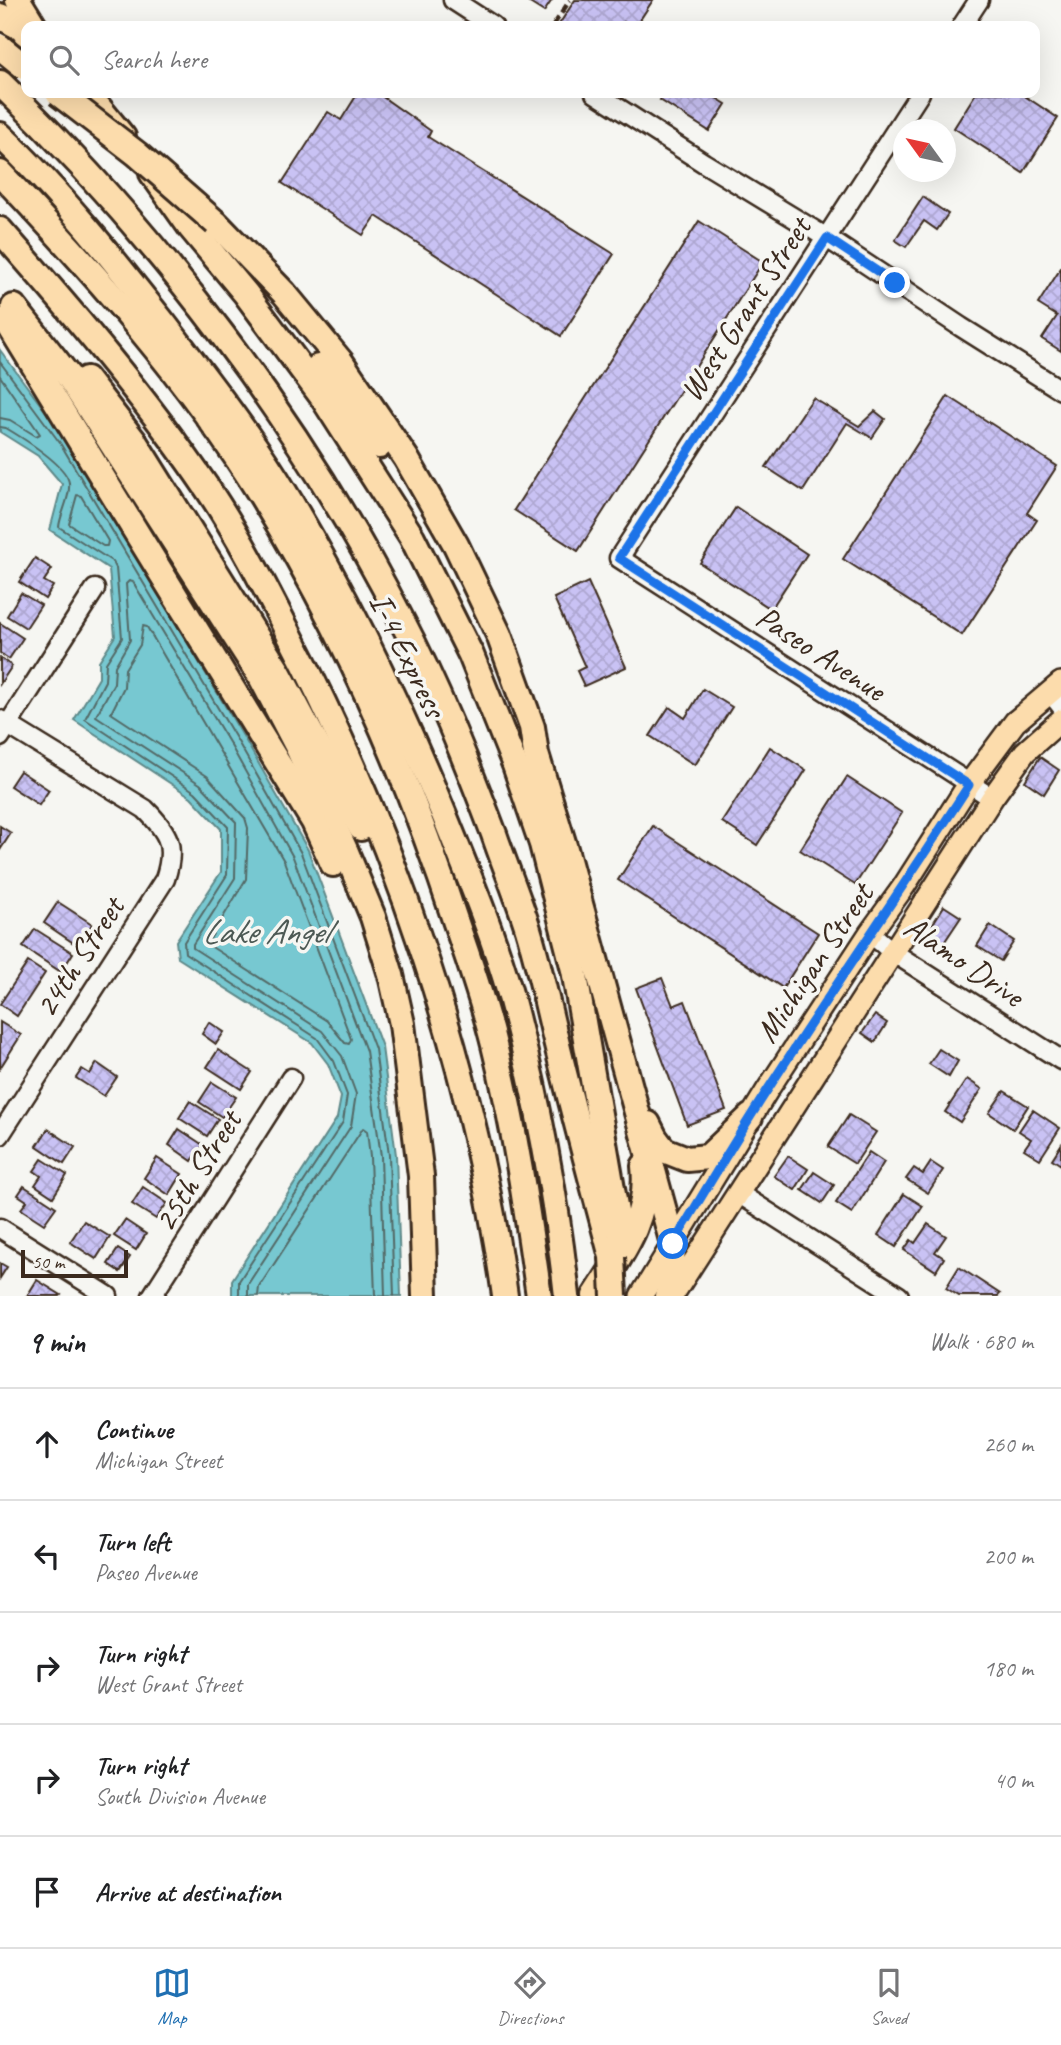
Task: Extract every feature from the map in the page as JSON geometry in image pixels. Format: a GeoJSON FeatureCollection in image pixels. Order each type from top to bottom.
{"type":"FeatureCollection","features":[{"type":"Feature","properties":{"kind":"highway"},"geometry":{"type":"LineString","coordinates":[[18,0],[31,21]]}},
{"type":"Feature","properties":{"kind":"highway"},"geometry":{"type":"LineString","coordinates":[[0,16],[21,28]]}},
{"type":"Feature","properties":{"kind":"highway"},"geometry":{"type":"LineString","coordinates":[[0,49],[21,48]]}},
{"type":"Feature","properties":{"kind":"highway"},"geometry":{"type":"LineString","coordinates":[[0,49],[21,64]]}},
{"type":"Feature","properties":{"kind":"highway"},"geometry":{"type":"LineString","coordinates":[[0,83],[141,231],[238,358],[322,480],[400,615],[438,692],[471,772],[528,930],[612,1257],[614,1296]]}},
{"type":"Feature","properties":{"kind":"highway"},"geometry":{"type":"LineString","coordinates":[[64,98],[137,154],[216,223],[284,293],[341,362],[406,458],[456,545],[499,635],[532,727],[537,754],[673,1244],[672,1275],[667,1296]]}},
{"type":"Feature","properties":{"kind":"highway"},"geometry":{"type":"LineString","coordinates":[[76,98],[246,294],[321,395],[412,537],[471,654],[515,765],[542,844],[574,970],[619,1231],[612,1257]]}},
{"type":"Feature","properties":{"kind":"highway"},"geometry":{"type":"LineString","coordinates":[[91,98],[150,171],[191,228]]}},
{"type":"Feature","properties":{"kind":"highway","name":"I-4 Express"},"geometry":{"type":"LineString","coordinates":[[4,140],[59,196],[116,262],[277,480],[343,599],[409,728],[463,861],[510,994],[546,1144],[567,1292]]}},
{"type":"Feature","properties":{"kind":"highway","name":"I-4 Express"},"geometry":{"type":"LineString","coordinates":[[0,173],[98,281],[173,371],[213,426],[260,494],[360,675],[399,763],[439,868],[494,1043],[521,1166],[539,1296]]}},
{"type":"Feature","properties":{"kind":"highway"},"geometry":{"type":"LineString","coordinates":[[0,230],[79,319],[208,490],[272,601],[322,696],[402,885],[444,1019],[489,1203],[505,1296]]}},
{"type":"Feature","properties":{"kind":"highway"},"geometry":{"type":"LineString","coordinates":[[246,294],[318,366],[397,472],[481,620],[525,732],[537,754]]}},
{"type":"Feature","properties":{"kind":"highway"},"geometry":{"type":"LineString","coordinates":[[4,304],[66,354],[134,441],[279,673],[328,761],[372,850],[402,885]]}},
{"type":"Feature","properties":{"kind":"highway"},"geometry":{"type":"LineString","coordinates":[[4,304],[67,420],[313,822],[361,923],[413,1118]]}},
{"type":"Feature","properties":{"kind":"highway"},"geometry":{"type":"LineString","coordinates":[[4,304],[69,377],[261,677],[298,748],[346,852],[373,917],[391,975],[402,1024],[421,1176],[425,1296]]}},
{"type":"Feature","properties":{"kind":"highway"},"geometry":{"type":"LineString","coordinates":[[611,1015],[648,1124],[654,1138],[664,1150],[687,1159],[708,1157],[750,1117]]}},
{"type":"Feature","properties":{"kind":"highway"},"geometry":{"type":"LineString","coordinates":[[595,1296],[633,1236],[641,1212],[645,1172],[637,1119]]}},
{"type":"Feature","properties":{"kind":"main road","name":"Michigan Street"},"geometry":{"type":"LineString","coordinates":[[641,1296],[750,1117],[969,785],[1016,722],[1057,694]]}},
{"type":"Feature","properties":{"kind":"main road","name":"Michigan Street"},"geometry":{"type":"LineString","coordinates":[[672,1296],[992,798],[1026,752],[1061,720]]}},
{"type":"Feature","properties":{"kind":"street"},"geometry":{"type":"LineString","coordinates":[[453,0],[485,21]]}},
{"type":"Feature","properties":{"kind":"street"},"geometry":{"type":"LineString","coordinates":[[965,21],[979,0]]}},
{"type":"Feature","properties":{"kind":"street"},"geometry":{"type":"LineString","coordinates":[[603,98],[827,238],[1061,390]]}},
{"type":"Feature","properties":{"kind":"street","name":"West Grant Street"},"geometry":{"type":"LineString","coordinates":[[619,558],[917,98]]}},
{"type":"Feature","properties":{"kind":"street","name":"Paseo Avenue"},"geometry":{"type":"LineString","coordinates":[[619,558],[992,798]]}},
{"type":"Feature","properties":{"kind":"street"},"geometry":{"type":"LineString","coordinates":[[3,728],[95,589]]}},
{"type":"Feature","properties":{"kind":"street","name":"24th Street"},"geometry":{"type":"LineString","coordinates":[[0,1135],[165,878],[171,859],[163,827],[145,809],[3,728]]}},
{"type":"Feature","properties":{"kind":"street","name":"Alamo Drive"},"geometry":{"type":"LineString","coordinates":[[870,933],[894,953],[1061,1060]]}},
{"type":"Feature","properties":{"kind":"street","name":"25th Street"},"geometry":{"type":"LineString","coordinates":[[152,1296],[291,1077]]}},
{"type":"Feature","properties":{"kind":"street"},"geometry":{"type":"LineString","coordinates":[[738,1193],[899,1296]]}},
{"type":"Feature","properties":{"kind":"street"},"geometry":{"type":"LineString","coordinates":[[0,1228],[108,1296]]}},
{"type":"Feature","properties":{"kind":"water","name":"Lake Angel"},"geometry":{"type":"Polygon","coordinates":[[[0,350],[66,439],[308,850],[382,1047],[396,1155],[401,1296],[232,1296],[232,1280],[337,1118],[341,1097],[328,1064],[312,1043],[178,958],[176,941],[221,872],[221,829],[191,797],[74,720],[99,678],[99,661],[115,636],[109,569],[50,530],[62,484],[38,456],[0,432],[0,350]]]}},
{"type":"Feature","properties":{"kind":"building"},"geometry":{"type":"Polygon","coordinates":[[[525,0],[552,0],[544,12],[525,0]]]}},
{"type":"Feature","properties":{"kind":"building"},"geometry":{"type":"Polygon","coordinates":[[[575,0],[653,0],[639,21],[561,21],[575,0]]]}},
{"type":"Feature","properties":{"kind":"building"},"geometry":{"type":"Polygon","coordinates":[[[355,98],[384,98],[431,131],[428,137],[614,254],[561,336],[376,216],[363,235],[282,183],[328,112],[341,120],[355,98]]]}},
{"type":"Feature","properties":{"kind":"building"},"geometry":{"type":"Polygon","coordinates":[[[716,98],[726,104],[709,131],[660,100],[716,98]]]}},
{"type":"Feature","properties":{"kind":"building"},"geometry":{"type":"Polygon","coordinates":[[[973,98],[1028,98],[1058,118],[1023,173],[956,129],[956,125],[973,98]]]}},
{"type":"Feature","properties":{"kind":"building"},"geometry":{"type":"Polygon","coordinates":[[[923,197],[948,214],[937,230],[924,221],[906,247],[895,240],[923,197]]]}},
{"type":"Feature","properties":{"kind":"building"},"geometry":{"type":"Polygon","coordinates":[[[699,221],[763,262],[578,551],[514,510],[699,221]]]}},
{"type":"Feature","properties":{"kind":"building"},"geometry":{"type":"Polygon","coordinates":[[[1061,268],[1061,351],[1042,339],[1057,316],[1038,304],[1061,268]]]}},
{"type":"Feature","properties":{"kind":"building"},"geometry":{"type":"Polygon","coordinates":[[[948,396],[1057,466],[1027,513],[1037,520],[962,635],[843,559],[948,396]]]}},
{"type":"Feature","properties":{"kind":"building"},"geometry":{"type":"Polygon","coordinates":[[[813,398],[859,426],[875,411],[885,419],[872,438],[847,423],[803,491],[766,467],[813,398]]]}},
{"type":"Feature","properties":{"kind":"building"},"geometry":{"type":"Polygon","coordinates":[[[736,507],[807,554],[771,609],[700,563],[736,507]]]}},
{"type":"Feature","properties":{"kind":"building"},"geometry":{"type":"Polygon","coordinates":[[[35,558],[52,569],[44,581],[53,586],[45,599],[19,582],[35,558]]]}},
{"type":"Feature","properties":{"kind":"building"},"geometry":{"type":"Polygon","coordinates":[[[588,582],[626,667],[584,686],[577,671],[585,667],[554,598],[588,582]]]}},
{"type":"Feature","properties":{"kind":"building"},"geometry":{"type":"Polygon","coordinates":[[[21,593],[41,605],[26,628],[7,616],[21,593]]]}},
{"type":"Feature","properties":{"kind":"building"},"geometry":{"type":"Polygon","coordinates":[[[0,623],[23,638],[9,659],[0,653],[0,623]]]}},
{"type":"Feature","properties":{"kind":"building"},"geometry":{"type":"Polygon","coordinates":[[[0,658],[12,666],[0,684],[0,658]]]}},
{"type":"Feature","properties":{"kind":"building"},"geometry":{"type":"Polygon","coordinates":[[[703,689],[732,707],[695,765],[650,736],[669,707],[685,718],[703,689]]]}},
{"type":"Feature","properties":{"kind":"building"},"geometry":{"type":"Polygon","coordinates":[[[770,747],[806,770],[757,845],[722,822],[770,747]]]}},
{"type":"Feature","properties":{"kind":"building"},"geometry":{"type":"Polygon","coordinates":[[[1040,757],[1059,770],[1044,794],[1025,781],[1040,757]]]}},
{"type":"Feature","properties":{"kind":"building"},"geometry":{"type":"Polygon","coordinates":[[[20,771],[49,790],[39,805],[10,786],[20,771]]]}},
{"type":"Feature","properties":{"kind":"building"},"geometry":{"type":"Polygon","coordinates":[[[847,777],[902,813],[855,885],[800,850],[847,777]]]}},
{"type":"Feature","properties":{"kind":"building"},"geometry":{"type":"Polygon","coordinates":[[[0,826],[11,833],[0,850],[0,826]]]}},
{"type":"Feature","properties":{"kind":"building"},"geometry":{"type":"Polygon","coordinates":[[[653,826],[818,933],[783,988],[618,880],[653,826]]]}},
{"type":"Feature","properties":{"kind":"building"},"geometry":{"type":"Polygon","coordinates":[[[58,902],[92,924],[78,946],[44,923],[58,902]]]}},
{"type":"Feature","properties":{"kind":"building"},"geometry":{"type":"Polygon","coordinates":[[[944,906],[961,917],[939,950],[931,944],[935,938],[927,933],[944,906]]]}},
{"type":"Feature","properties":{"kind":"building"},"geometry":{"type":"Polygon","coordinates":[[[990,925],[1014,941],[1001,961],[977,946],[990,925]]]}},
{"type":"Feature","properties":{"kind":"building"},"geometry":{"type":"Polygon","coordinates":[[[35,929],[73,953],[61,972],[23,947],[35,929]]]}},
{"type":"Feature","properties":{"kind":"building"},"geometry":{"type":"Polygon","coordinates":[[[28,962],[45,973],[17,1016],[0,1004],[28,962]]]}},
{"type":"Feature","properties":{"kind":"building"},"geometry":{"type":"Polygon","coordinates":[[[662,978],[673,1006],[685,1001],[726,1110],[687,1125],[636,988],[662,978]]]}},
{"type":"Feature","properties":{"kind":"building"},"geometry":{"type":"Polygon","coordinates":[[[875,1015],[887,1023],[875,1042],[862,1033],[875,1015]]]}},
{"type":"Feature","properties":{"kind":"building"},"geometry":{"type":"Polygon","coordinates":[[[0,1022],[21,1035],[0,1068],[0,1022]]]}},
{"type":"Feature","properties":{"kind":"building"},"geometry":{"type":"Polygon","coordinates":[[[209,1022],[224,1032],[216,1044],[202,1034],[209,1022]]]}},
{"type":"Feature","properties":{"kind":"building"},"geometry":{"type":"Polygon","coordinates":[[[939,1049],[958,1061],[949,1077],[929,1064],[939,1049]]]}},
{"type":"Feature","properties":{"kind":"building"},"geometry":{"type":"Polygon","coordinates":[[[218,1050],[252,1072],[241,1089],[207,1067],[218,1050]]]}},
{"type":"Feature","properties":{"kind":"building"},"geometry":{"type":"Polygon","coordinates":[[[97,1063],[117,1077],[104,1096],[76,1078],[82,1069],[90,1074],[97,1063]]]}},
{"type":"Feature","properties":{"kind":"building"},"geometry":{"type":"Polygon","coordinates":[[[967,1079],[982,1089],[960,1122],[945,1112],[967,1079]]]}},
{"type":"Feature","properties":{"kind":"building"},"geometry":{"type":"Polygon","coordinates":[[[212,1082],[236,1097],[222,1117],[199,1102],[212,1082]]]}},
{"type":"Feature","properties":{"kind":"building"},"geometry":{"type":"Polygon","coordinates":[[[1004,1091],[1028,1106],[1013,1129],[989,1113],[1004,1091]]]}},
{"type":"Feature","properties":{"kind":"building"},"geometry":{"type":"Polygon","coordinates":[[[190,1101],[218,1119],[207,1136],[179,1118],[190,1101]]]}},
{"type":"Feature","properties":{"kind":"building"},"geometry":{"type":"Polygon","coordinates":[[[1033,1110],[1060,1128],[1040,1159],[1024,1149],[1031,1139],[1019,1131],[1033,1110]]]}},
{"type":"Feature","properties":{"kind":"building"},"geometry":{"type":"Polygon","coordinates":[[[849,1115],[876,1132],[855,1164],[828,1147],[849,1115]]]}},
{"type":"Feature","properties":{"kind":"building"},"geometry":{"type":"Polygon","coordinates":[[[48,1129],[75,1147],[64,1164],[37,1146],[48,1129]]]}},
{"type":"Feature","properties":{"kind":"building"},"geometry":{"type":"Polygon","coordinates":[[[179,1129],[203,1145],[192,1161],[169,1145],[179,1129]]]}},
{"type":"Feature","properties":{"kind":"building"},"geometry":{"type":"Polygon","coordinates":[[[1061,1145],[1061,1165],[1052,1159],[1061,1145]]]}},
{"type":"Feature","properties":{"kind":"building"},"geometry":{"type":"Polygon","coordinates":[[[869,1152],[884,1162],[852,1213],[836,1203],[869,1152]]]}},
{"type":"Feature","properties":{"kind":"building"},"geometry":{"type":"Polygon","coordinates":[[[788,1156],[808,1169],[795,1190],[774,1176],[788,1156]]]}},
{"type":"Feature","properties":{"kind":"building"},"geometry":{"type":"Polygon","coordinates":[[[157,1158],[182,1174],[169,1195],[144,1178],[157,1158]]]}},
{"type":"Feature","properties":{"kind":"building"},"geometry":{"type":"Polygon","coordinates":[[[42,1159],[67,1175],[53,1197],[35,1185],[41,1176],[34,1171],[42,1159]]]}},
{"type":"Feature","properties":{"kind":"building"},"geometry":{"type":"Polygon","coordinates":[[[931,1162],[943,1170],[928,1193],[906,1179],[914,1168],[923,1174],[931,1162]]]}},
{"type":"Feature","properties":{"kind":"building"},"geometry":{"type":"Polygon","coordinates":[[[814,1172],[834,1185],[822,1203],[802,1190],[814,1172]]]}},
{"type":"Feature","properties":{"kind":"building"},"geometry":{"type":"Polygon","coordinates":[[[24,1186],[56,1207],[44,1224],[21,1209],[27,1201],[18,1195],[24,1186]]]}},
{"type":"Feature","properties":{"kind":"building"},"geometry":{"type":"Polygon","coordinates":[[[143,1187],[167,1203],[156,1219],[132,1204],[143,1187]]]}},
{"type":"Feature","properties":{"kind":"building"},"geometry":{"type":"Polygon","coordinates":[[[904,1194],[923,1206],[896,1247],[878,1235],[904,1194]]]}},
{"type":"Feature","properties":{"kind":"building"},"geometry":{"type":"Polygon","coordinates":[[[125,1220],[146,1234],[136,1250],[114,1236],[125,1220]]]}},
{"type":"Feature","properties":{"kind":"building"},"geometry":{"type":"Polygon","coordinates":[[[84,1221],[110,1237],[96,1259],[70,1242],[84,1221]]]}},
{"type":"Feature","properties":{"kind":"building"},"geometry":{"type":"Polygon","coordinates":[[[928,1224],[946,1236],[935,1252],[944,1258],[936,1271],[904,1250],[911,1240],[915,1243],[928,1224]]]}},
{"type":"Feature","properties":{"kind":"building"},"geometry":{"type":"Polygon","coordinates":[[[118,1249],[130,1257],[120,1272],[108,1264],[118,1249]]]}},
{"type":"Feature","properties":{"kind":"building"},"geometry":{"type":"Polygon","coordinates":[[[0,1263],[7,1267],[0,1278],[0,1263]]]}},
{"type":"Feature","properties":{"kind":"building"},"geometry":{"type":"Polygon","coordinates":[[[959,1267],[1000,1294],[959,1296],[946,1288],[959,1267]]]}},
{"type":"Feature","properties":{"kind":"building"},"geometry":{"type":"Polygon","coordinates":[[[37,1280],[61,1295],[27,1296],[37,1280]]]}},
{"type":"Feature","properties":{"kind":"railway"},"geometry":{"type":"LineString","coordinates":[[556,21],[570,0]]}},
{"type":"Feature","properties":{"kind":"route"},"geometry":{"type":"LineString","coordinates":[[673,1244],[768,1088],[969,785],[619,558],[827,238],[895,283]]}}]}
